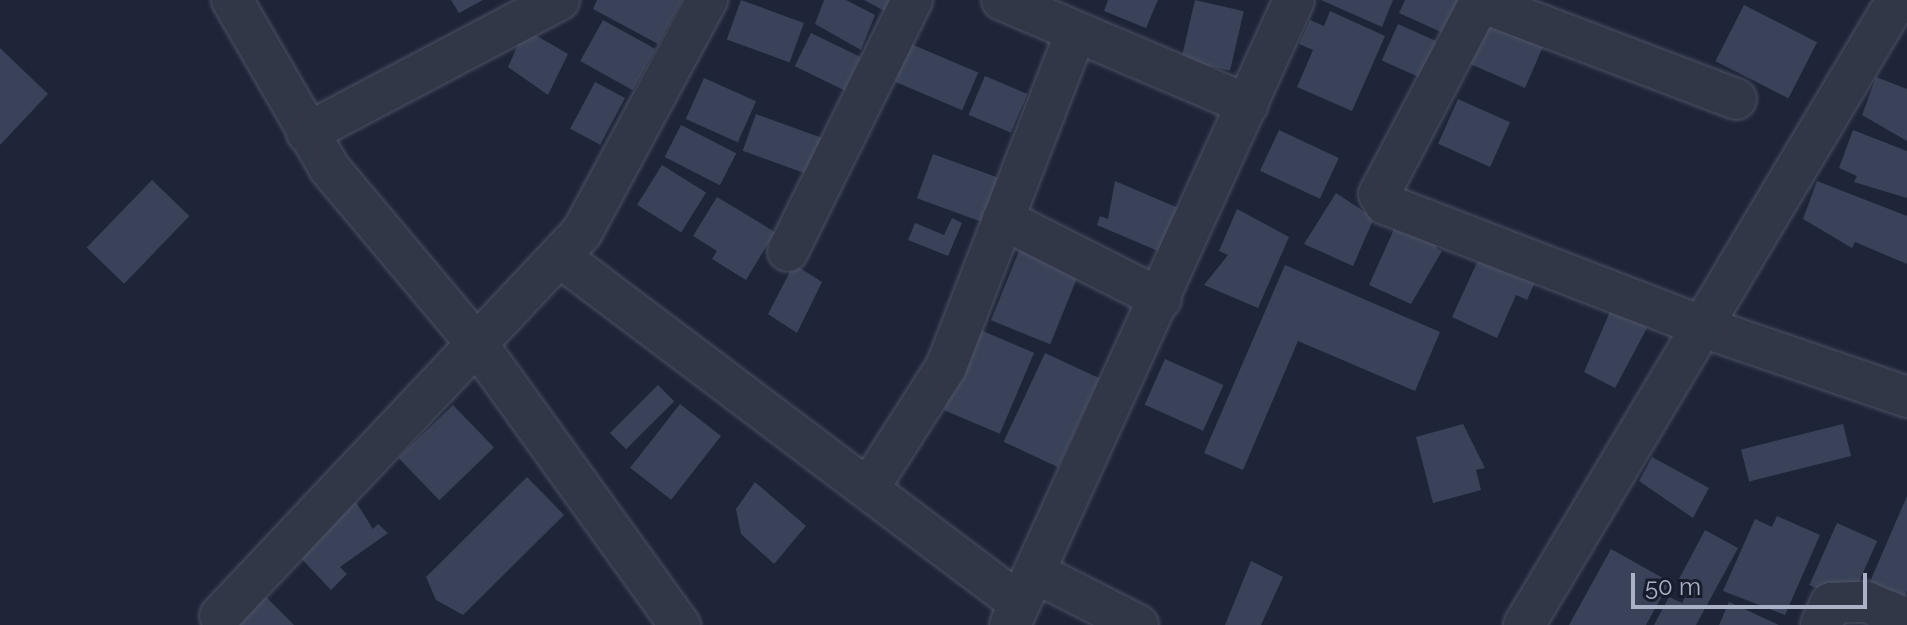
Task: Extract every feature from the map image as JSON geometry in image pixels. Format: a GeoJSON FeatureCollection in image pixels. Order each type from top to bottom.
{"type":"FeatureCollection","features":[{"type":"Feature","properties":{"kind":"street"},"geometry":{"type":"LineString","coordinates":[[232,0],[307,133],[477,344],[680,625]]}},
{"type":"Feature","properties":{"kind":"street"},"geometry":{"type":"LineString","coordinates":[[307,133],[559,0]]}},
{"type":"Feature","properties":{"kind":"street"},"geometry":{"type":"LineString","coordinates":[[220,616],[560,257],[591,217],[707,0]]}},
{"type":"Feature","properties":{"kind":"street"},"geometry":{"type":"LineString","coordinates":[[788,251],[912,0]]}},
{"type":"Feature","properties":{"kind":"street"},"geometry":{"type":"LineString","coordinates":[[1002,0],[1248,105]]}},
{"type":"Feature","properties":{"kind":"street"},"geometry":{"type":"LineString","coordinates":[[1021,600],[1161,299],[1294,0]]}},
{"type":"Feature","properties":{"kind":"street"},"geometry":{"type":"LineString","coordinates":[[1524,625],[1897,0]]}},
{"type":"Feature","properties":{"kind":"street"},"geometry":{"type":"LineString","coordinates":[[1736,99],[1480,2],[1379,194],[1385,204],[1703,327],[1907,397]]}},
{"type":"Feature","properties":{"kind":"street"},"geometry":{"type":"LineString","coordinates":[[868,489],[937,384],[1076,32]]}},
{"type":"Feature","properties":{"kind":"street"},"geometry":{"type":"LineString","coordinates":[[1003,219],[1161,299]]}},
{"type":"Feature","properties":{"kind":"street"},"geometry":{"type":"LineString","coordinates":[[560,257],[1021,600],[1138,625]]}},
{"type":"Feature","properties":{"kind":"street"},"geometry":{"type":"LineString","coordinates":[[1821,625],[1831,603],[1866,602],[1907,619]]}},
{"type":"Feature","properties":{"kind":"building"},"geometry":{"type":"Polygon","coordinates":[[[451,0],[483,0],[459,13],[451,0]]]}},
{"type":"Feature","properties":{"kind":"building"},"geometry":{"type":"Polygon","coordinates":[[[597,0],[682,0],[658,44],[593,9],[597,0]]]}},
{"type":"Feature","properties":{"kind":"building"},"geometry":{"type":"Polygon","coordinates":[[[741,0],[804,23],[790,62],[727,39],[741,0]]]}},
{"type":"Feature","properties":{"kind":"building"},"geometry":{"type":"Polygon","coordinates":[[[824,0],[846,0],[875,15],[861,50],[815,24],[824,0]]]}},
{"type":"Feature","properties":{"kind":"building"},"geometry":{"type":"Polygon","coordinates":[[[864,0],[897,0],[890,14],[864,0]]]}},
{"type":"Feature","properties":{"kind":"building"},"geometry":{"type":"Polygon","coordinates":[[[1108,0],[1158,0],[1146,28],[1104,11],[1108,0]]]}},
{"type":"Feature","properties":{"kind":"building"},"geometry":{"type":"Polygon","coordinates":[[[1195,0],[1244,11],[1230,71],[1181,59],[1195,0]]]}},
{"type":"Feature","properties":{"kind":"building"},"geometry":{"type":"Polygon","coordinates":[[[1321,0],[1393,0],[1382,27],[1321,0]]]}},
{"type":"Feature","properties":{"kind":"building"},"geometry":{"type":"Polygon","coordinates":[[[1405,0],[1469,0],[1452,37],[1399,13],[1405,0]]]}},
{"type":"Feature","properties":{"kind":"building"},"geometry":{"type":"Polygon","coordinates":[[[1744,5],[1817,42],[1788,98],[1715,61],[1744,5]]]}},
{"type":"Feature","properties":{"kind":"building"},"geometry":{"type":"Polygon","coordinates":[[[1330,11],[1385,36],[1352,111],[1297,87],[1313,50],[1299,44],[1310,20],[1324,26],[1330,11]]]}},
{"type":"Feature","properties":{"kind":"building"},"geometry":{"type":"Polygon","coordinates":[[[603,20],[655,49],[633,90],[580,61],[603,20]]]}},
{"type":"Feature","properties":{"kind":"building"},"geometry":{"type":"Polygon","coordinates":[[[1398,24],[1453,48],[1437,85],[1382,61],[1398,24]]]}},
{"type":"Feature","properties":{"kind":"building"},"geometry":{"type":"Polygon","coordinates":[[[1485,25],[1545,42],[1525,88],[1468,63],[1485,25]]]}},
{"type":"Feature","properties":{"kind":"building"},"geometry":{"type":"Polygon","coordinates":[[[525,29],[568,54],[548,95],[508,67],[525,29]]]}},
{"type":"Feature","properties":{"kind":"building"},"geometry":{"type":"Polygon","coordinates":[[[811,33],[860,57],[844,90],[795,66],[811,33]]]}},
{"type":"Feature","properties":{"kind":"building"},"geometry":{"type":"Polygon","coordinates":[[[911,44],[978,73],[962,110],[895,82],[911,44]]]}},
{"type":"Feature","properties":{"kind":"building"},"geometry":{"type":"Polygon","coordinates":[[[0,48],[48,94],[0,145],[0,48]]]}},
{"type":"Feature","properties":{"kind":"building"},"geometry":{"type":"Polygon","coordinates":[[[985,76],[1027,94],[1011,133],[969,115],[985,76]]]}},
{"type":"Feature","properties":{"kind":"building"},"geometry":{"type":"Polygon","coordinates":[[[1876,77],[1907,89],[1907,141],[1862,115],[1876,77]]]}},
{"type":"Feature","properties":{"kind":"building"},"geometry":{"type":"Polygon","coordinates":[[[704,78],[756,101],[738,142],[686,119],[704,78]]]}},
{"type":"Feature","properties":{"kind":"building"},"geometry":{"type":"Polygon","coordinates":[[[595,82],[625,98],[600,145],[570,129],[595,82]]]}},
{"type":"Feature","properties":{"kind":"building"},"geometry":{"type":"Polygon","coordinates":[[[1458,99],[1510,122],[1490,167],[1438,144],[1458,99]]]}},
{"type":"Feature","properties":{"kind":"building"},"geometry":{"type":"Polygon","coordinates":[[[756,114],[828,140],[815,177],[743,151],[756,114]]]}},
{"type":"Feature","properties":{"kind":"building"},"geometry":{"type":"Polygon","coordinates":[[[681,125],[736,153],[720,185],[665,157],[681,125]]]}},
{"type":"Feature","properties":{"kind":"building"},"geometry":{"type":"Polygon","coordinates":[[[1279,130],[1339,158],[1320,199],[1260,171],[1279,130]]]}},
{"type":"Feature","properties":{"kind":"building"},"geometry":{"type":"Polygon","coordinates":[[[1853,130],[1907,151],[1907,198],[1854,182],[1857,176],[1839,168],[1853,130]]]}},
{"type":"Feature","properties":{"kind":"building"},"geometry":{"type":"Polygon","coordinates":[[[933,154],[1012,183],[996,227],[917,198],[933,154]]]}},
{"type":"Feature","properties":{"kind":"building"},"geometry":{"type":"Polygon","coordinates":[[[662,165],[706,193],[681,232],[637,205],[662,165]]]}},
{"type":"Feature","properties":{"kind":"building"},"geometry":{"type":"Polygon","coordinates":[[[152,180],[189,216],[124,284],[87,248],[152,180]]]}},
{"type":"Feature","properties":{"kind":"building"},"geometry":{"type":"Polygon","coordinates":[[[1115,181],[1183,210],[1165,254],[1097,225],[1100,216],[1108,219],[1115,181]]]}},
{"type":"Feature","properties":{"kind":"building"},"geometry":{"type":"Polygon","coordinates":[[[1817,181],[1907,216],[1907,264],[1855,242],[1852,248],[1803,219],[1817,181]]]}},
{"type":"Feature","properties":{"kind":"building"},"geometry":{"type":"Polygon","coordinates":[[[1336,193],[1374,218],[1353,266],[1304,244],[1336,193]]]}},
{"type":"Feature","properties":{"kind":"building"},"geometry":{"type":"Polygon","coordinates":[[[717,197],[775,232],[746,280],[712,259],[717,251],[693,236],[717,197]]]}},
{"type":"Feature","properties":{"kind":"building"},"geometry":{"type":"Polygon","coordinates":[[[1237,209],[1289,237],[1258,308],[1204,285],[1228,255],[1219,251],[1237,209]]]}},
{"type":"Feature","properties":{"kind":"building"},"geometry":{"type":"Polygon","coordinates":[[[1400,216],[1442,235],[1436,248],[1442,251],[1411,304],[1369,285],[1400,216]]]}},
{"type":"Feature","properties":{"kind":"building"},"geometry":{"type":"Polygon","coordinates":[[[952,218],[962,223],[948,256],[908,240],[915,223],[944,235],[952,218]]]}},
{"type":"Feature","properties":{"kind":"building"},"geometry":{"type":"Polygon","coordinates":[[[1025,236],[1084,260],[1050,344],[991,320],[1025,236]]]}},
{"type":"Feature","properties":{"kind":"building"},"geometry":{"type":"Polygon","coordinates":[[[1485,245],[1540,271],[1527,300],[1516,295],[1497,338],[1452,317],[1485,245]]]}},
{"type":"Feature","properties":{"kind":"building"},"geometry":{"type":"Polygon","coordinates":[[[794,264],[822,282],[797,333],[768,314],[794,264]]]}},
{"type":"Feature","properties":{"kind":"building"},"geometry":{"type":"Polygon","coordinates":[[[1285,265],[1440,332],[1415,391],[1298,341],[1243,470],[1204,453],[1285,265]]]}},
{"type":"Feature","properties":{"kind":"building"},"geometry":{"type":"Polygon","coordinates":[[[1618,293],[1655,313],[1615,388],[1584,372],[1618,293]]]}},
{"type":"Feature","properties":{"kind":"building"},"geometry":{"type":"Polygon","coordinates":[[[978,329],[1034,353],[1000,434],[944,410],[978,329]]]}},
{"type":"Feature","properties":{"kind":"building"},"geometry":{"type":"Polygon","coordinates":[[[1045,353],[1099,378],[1058,467],[1004,442],[1045,353]]]}},
{"type":"Feature","properties":{"kind":"building"},"geometry":{"type":"Polygon","coordinates":[[[1165,359],[1223,385],[1203,431],[1145,405],[1165,359]]]}},
{"type":"Feature","properties":{"kind":"building"},"geometry":{"type":"Polygon","coordinates":[[[658,385],[674,401],[626,449],[610,433],[658,385]]]}},
{"type":"Feature","properties":{"kind":"building"},"geometry":{"type":"Polygon","coordinates":[[[680,404],[721,436],[671,500],[630,468],[680,404]]]}},
{"type":"Feature","properties":{"kind":"building"},"geometry":{"type":"Polygon","coordinates":[[[453,405],[494,447],[439,500],[398,458],[453,405]]]}},
{"type":"Feature","properties":{"kind":"building"},"geometry":{"type":"Polygon","coordinates":[[[1463,424],[1485,468],[1476,470],[1481,490],[1433,503],[1416,437],[1463,424]]]}},
{"type":"Feature","properties":{"kind":"building"},"geometry":{"type":"Polygon","coordinates":[[[1843,424],[1851,456],[1749,481],[1741,449],[1843,424]]]}},
{"type":"Feature","properties":{"kind":"building"},"geometry":{"type":"Polygon","coordinates":[[[1652,457],[1709,488],[1693,518],[1639,481],[1652,457]]]}},
{"type":"Feature","properties":{"kind":"building"},"geometry":{"type":"Polygon","coordinates":[[[527,477],[564,515],[463,615],[436,600],[426,577],[527,477]]]}},
{"type":"Feature","properties":{"kind":"building"},"geometry":{"type":"Polygon","coordinates":[[[755,482],[806,526],[774,564],[741,534],[736,509],[755,482]]]}},
{"type":"Feature","properties":{"kind":"building"},"geometry":{"type":"Polygon","coordinates":[[[1907,496],[1907,591],[1901,606],[1866,591],[1907,496]]]}},
{"type":"Feature","properties":{"kind":"building"},"geometry":{"type":"Polygon","coordinates":[[[354,499],[373,529],[378,524],[388,533],[340,567],[347,574],[331,590],[297,554],[354,499]]]}},
{"type":"Feature","properties":{"kind":"building"},"geometry":{"type":"Polygon","coordinates":[[[1777,516],[1820,535],[1785,615],[1723,591],[1755,519],[1772,527],[1777,516]]]}},
{"type":"Feature","properties":{"kind":"building"},"geometry":{"type":"Polygon","coordinates":[[[1837,523],[1877,541],[1850,603],[1809,585],[1837,523]]]}},
{"type":"Feature","properties":{"kind":"building"},"geometry":{"type":"Polygon","coordinates":[[[1705,530],[1738,548],[1696,625],[1654,625],[1669,597],[1682,603],[1691,585],[1679,579],[1705,530]]]}},
{"type":"Feature","properties":{"kind":"building"},"geometry":{"type":"Polygon","coordinates":[[[1611,549],[1670,582],[1646,625],[1569,625],[1611,549]]]}},
{"type":"Feature","properties":{"kind":"building"},"geometry":{"type":"Polygon","coordinates":[[[1251,561],[1283,577],[1261,625],[1225,625],[1251,561]]]}},
{"type":"Feature","properties":{"kind":"building"},"geometry":{"type":"Polygon","coordinates":[[[262,593],[294,625],[230,625],[262,593]]]}},
{"type":"Feature","properties":{"kind":"building"},"geometry":{"type":"Polygon","coordinates":[[[1729,602],[1779,625],[1719,625],[1729,602]]]}}]}
